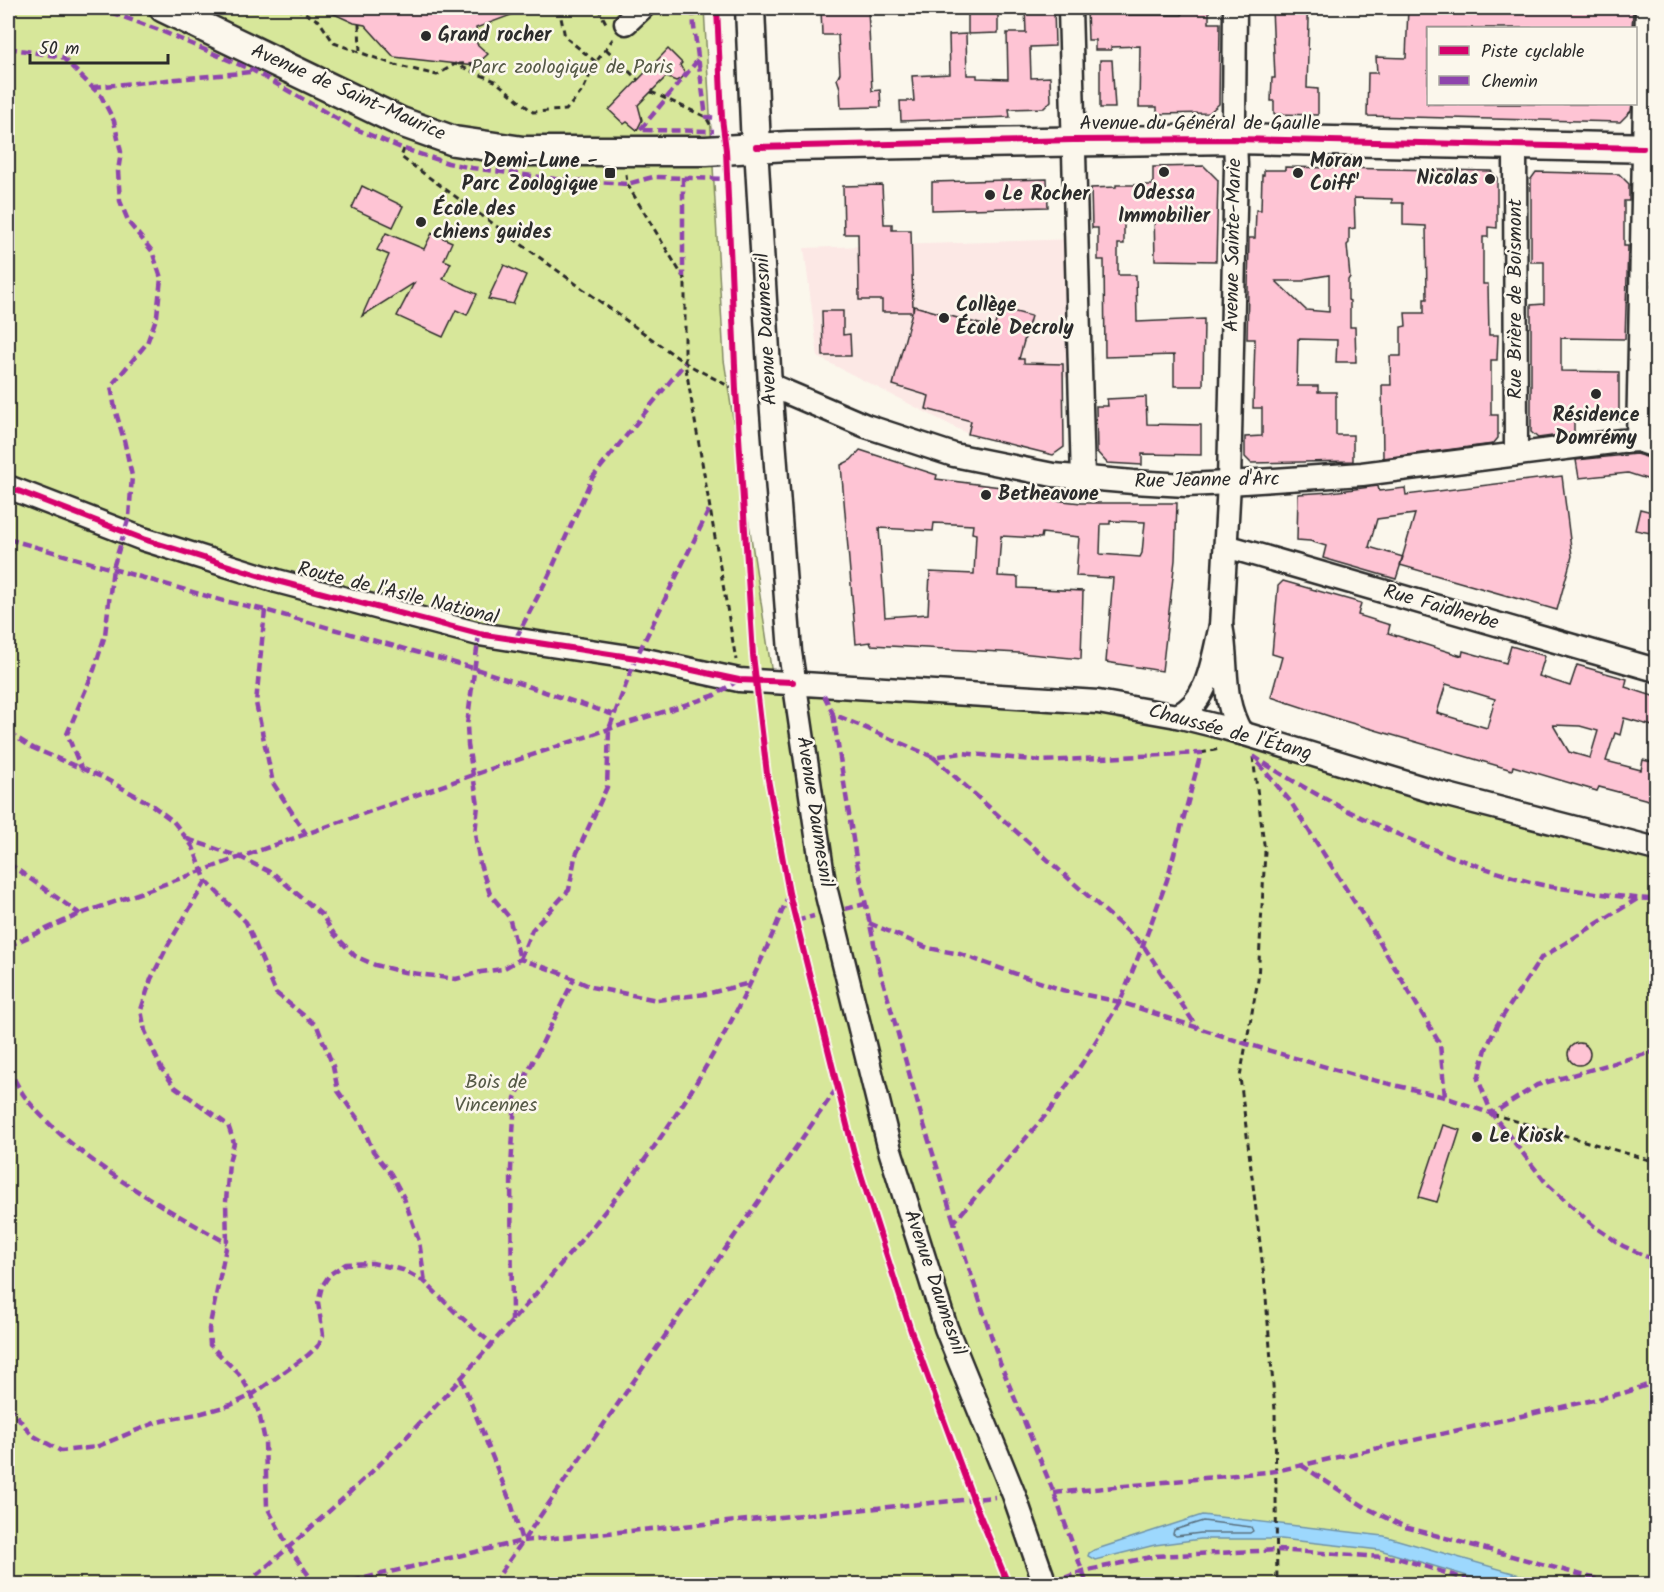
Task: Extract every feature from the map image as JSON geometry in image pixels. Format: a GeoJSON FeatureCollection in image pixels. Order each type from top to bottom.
{"type":"FeatureCollection","features":[{"type":"Feature","properties":{"kind":"main road","name":"Avenue de Saint-Maurice"},"geometry":{"type":"LineString","coordinates":[[164,8],[391,117],[453,141],[523,151],[715,151],[756,147]]}},
{"type":"Feature","properties":{"kind":"main road","name":"Avenue Daumesnil"},"geometry":{"type":"LineString","coordinates":[[750,8],[756,147]]}},
{"type":"Feature","properties":{"kind":"main road","name":"Avenue du Général de Gaulle"},"geometry":{"type":"LineString","coordinates":[[756,147],[1234,139],[1650,148]]}},
{"type":"Feature","properties":{"kind":"street"},"geometry":{"type":"LineString","coordinates":[[1070,8],[1083,479]]}},
{"type":"Feature","properties":{"kind":"street","name":"Avenue Sainte-Marie"},"geometry":{"type":"LineString","coordinates":[[1221,626],[1229,483],[1236,165],[1234,139],[1235,8]]}},
{"type":"Feature","properties":{"kind":"street"},"geometry":{"type":"LineString","coordinates":[[1647,8],[1651,33],[1647,443]]}},
{"type":"Feature","properties":{"kind":"street","name":"Rue Brière de Boismont"},"geometry":{"type":"LineString","coordinates":[[1515,145],[1516,454]]}},
{"type":"Feature","properties":{"kind":"street","name":"Avenue Daumesnil"},"geometry":{"type":"LineString","coordinates":[[756,147],[770,385],[793,682],[824,883],[890,1150],[946,1328],[1014,1495],[1045,1584]]}},
{"type":"Feature","properties":{"kind":"street","name":"Rue Jeanne d'Arc"},"geometry":{"type":"LineString","coordinates":[[770,385],[866,426],[932,448],[1004,466],[1083,479],[1186,484],[1229,483],[1362,474],[1516,454],[1647,443]]}},
{"type":"Feature","properties":{"kind":"street","name":"Route de l'Asile National"},"geometry":{"type":"LineString","coordinates":[[8,487],[143,538],[277,581],[479,634],[636,658],[739,680],[793,682]]}},
{"type":"Feature","properties":{"kind":"street","name":"Rue Faidherbe"},"geometry":{"type":"LineString","coordinates":[[1227,546],[1656,670]]}},
{"type":"Feature","properties":{"kind":"street"},"geometry":{"type":"LineString","coordinates":[[1177,716],[1190,708],[1208,678],[1221,626]]}},
{"type":"Feature","properties":{"kind":"street"},"geometry":{"type":"LineString","coordinates":[[1221,626],[1225,647],[1228,705],[1235,740]]}},
{"type":"Feature","properties":{"kind":"street","name":"Chaussée de l'Étang"},"geometry":{"type":"LineString","coordinates":[[793,682],[1066,699],[1098,702],[1177,716],[1235,740],[1656,849]]}},
{"type":"Feature","properties":{"kind":"path"},"geometry":{"type":"LineString","coordinates":[[296,8],[319,21],[334,43],[395,65],[437,75],[455,64],[478,63]]}},
{"type":"Feature","properties":{"kind":"path"},"geometry":{"type":"LineString","coordinates":[[559,8],[565,36],[596,62]]}},
{"type":"Feature","properties":{"kind":"path"},"geometry":{"type":"LineString","coordinates":[[359,24],[360,53]]}},
{"type":"Feature","properties":{"kind":"path"},"geometry":{"type":"LineString","coordinates":[[455,64],[495,81],[533,112],[566,110],[583,90],[596,62],[606,49],[638,80]]}},
{"type":"Feature","properties":{"kind":"path"},"geometry":{"type":"LineString","coordinates":[[651,92],[706,117],[714,131]]}},
{"type":"Feature","properties":{"kind":"path"},"geometry":{"type":"LineString","coordinates":[[404,149],[401,157],[685,363],[736,390]]}},
{"type":"Feature","properties":{"kind":"path"},"geometry":{"type":"LineString","coordinates":[[627,152],[627,184],[685,280],[685,363],[739,680]]}},
{"type":"Feature","properties":{"kind":"path"},"geometry":{"type":"LineString","coordinates":[[1201,753],[1235,740]]}},
{"type":"Feature","properties":{"kind":"path"},"geometry":{"type":"LineString","coordinates":[[1253,756],[1265,852],[1258,980],[1240,1077],[1265,1285],[1275,1410],[1277,1584]]}},
{"type":"Feature","properties":{"kind":"path"},"geometry":{"type":"LineString","coordinates":[[1492,1114],[1656,1162]]}},
{"type":"Feature","properties":{"kind":"shaded area","name":"Collège École Decroly"},"geometry":{"type":"Polygon","coordinates":[[[1074,239],[1077,377],[982,380],[968,434],[818,357],[804,248],[1074,239]]]}},
{"type":"Feature","properties":{"kind":"green space","name":"Bois de Vincennes"},"geometry":{"type":"Polygon","coordinates":[[[8,8],[704,8],[724,360],[775,694],[1086,710],[1142,718],[1250,745],[1250,748],[1434,802],[1656,860],[1656,1584],[8,1584],[8,8]]]}},
{"type":"Feature","properties":{"kind":"water"},"geometry":{"type":"Polygon","coordinates":[[[1202,1515],[1384,1536],[1551,1584],[1494,1584],[1380,1550],[1281,1539],[1201,1539],[1155,1545],[1095,1560],[1088,1556],[1094,1550],[1202,1515]]]}},
{"type":"Feature","properties":{"kind":"building","name":"Grand rocher"},"geometry":{"type":"Polygon","coordinates":[[[321,8],[527,9],[476,28],[477,44],[488,54],[475,66],[394,57],[365,25],[354,23],[321,8]]]}},
{"type":"Feature","properties":{"kind":"building"},"geometry":{"type":"Polygon","coordinates":[[[821,8],[868,8],[872,91],[880,90],[881,107],[841,108],[837,79],[840,73],[838,35],[822,35],[821,8]]]}},
{"type":"Feature","properties":{"kind":"building"},"geometry":{"type":"Polygon","coordinates":[[[968,8],[998,8],[998,33],[968,34],[968,8]]]}},
{"type":"Feature","properties":{"kind":"building"},"geometry":{"type":"Polygon","coordinates":[[[1025,8],[1054,8],[1055,46],[1030,47],[1031,78],[1050,77],[1051,101],[1044,108],[1009,109],[1010,117],[901,121],[900,101],[914,101],[912,76],[950,74],[949,35],[966,34],[967,75],[977,75],[977,78],[1008,79],[1007,33],[1026,33],[1025,8]]]}},
{"type":"Feature","properties":{"kind":"building"},"geometry":{"type":"Polygon","coordinates":[[[1087,8],[1126,8],[1126,15],[1182,15],[1182,8],[1209,8],[1209,23],[1220,23],[1219,104],[1209,113],[1157,114],[1157,107],[1139,107],[1140,46],[1095,50],[1095,40],[1088,40],[1087,8]]]}},
{"type":"Feature","properties":{"kind":"building"},"geometry":{"type":"Polygon","coordinates":[[[1272,8],[1308,8],[1307,88],[1318,89],[1318,115],[1274,114],[1274,101],[1271,101],[1272,78],[1275,78],[1272,8]]]}},
{"type":"Feature","properties":{"kind":"building"},"geometry":{"type":"Polygon","coordinates":[[[1408,8],[1616,8],[1616,11],[1633,12],[1632,27],[1427,27],[1427,105],[1632,105],[1631,111],[1620,122],[1367,116],[1368,73],[1377,73],[1376,57],[1406,58],[1408,8]]]}},
{"type":"Feature","properties":{"kind":"building"},"geometry":{"type":"Polygon","coordinates":[[[668,49],[682,63],[680,65],[685,74],[676,81],[666,77],[638,105],[642,120],[637,130],[627,122],[624,124],[609,110],[668,49]]]}},
{"type":"Feature","properties":{"kind":"building"},"geometry":{"type":"Polygon","coordinates":[[[1100,60],[1112,60],[1115,108],[1100,108],[1100,60]]]}},
{"type":"Feature","properties":{"kind":"building"},"geometry":{"type":"Polygon","coordinates":[[[1204,166],[1218,180],[1216,261],[1155,260],[1154,213],[1124,214],[1124,244],[1118,244],[1118,275],[1136,275],[1137,322],[1204,319],[1203,386],[1174,386],[1174,355],[1105,357],[1104,260],[1098,260],[1098,228],[1092,228],[1091,188],[1153,185],[1153,167],[1204,166]]]}},
{"type":"Feature","properties":{"kind":"building"},"geometry":{"type":"Polygon","coordinates":[[[1285,167],[1491,171],[1497,178],[1497,228],[1488,227],[1488,237],[1483,237],[1483,284],[1488,284],[1489,335],[1498,335],[1497,360],[1491,360],[1491,415],[1498,415],[1498,438],[1493,444],[1383,458],[1382,385],[1391,385],[1390,356],[1401,356],[1401,327],[1406,326],[1405,313],[1424,313],[1424,299],[1427,299],[1426,226],[1403,225],[1403,203],[1392,203],[1392,199],[1354,198],[1355,228],[1349,229],[1347,245],[1350,277],[1348,300],[1350,301],[1350,327],[1355,327],[1356,362],[1336,362],[1337,340],[1298,339],[1297,386],[1318,386],[1318,392],[1336,392],[1336,435],[1353,435],[1353,461],[1251,463],[1245,457],[1245,437],[1262,436],[1262,408],[1253,408],[1255,339],[1247,339],[1249,238],[1255,238],[1256,210],[1261,210],[1264,170],[1285,170],[1285,167]],[[1329,275],[1304,281],[1276,281],[1306,310],[1329,312],[1329,275]]]}},
{"type":"Feature","properties":{"kind":"building"},"geometry":{"type":"Polygon","coordinates":[[[1536,172],[1619,174],[1629,184],[1629,201],[1624,201],[1624,246],[1628,246],[1625,339],[1561,338],[1561,371],[1619,372],[1619,420],[1574,419],[1574,433],[1538,438],[1531,432],[1531,305],[1544,304],[1544,262],[1531,262],[1531,179],[1536,172]]]}},
{"type":"Feature","properties":{"kind":"building","name":"Le Rocher"},"geometry":{"type":"Polygon","coordinates":[[[1047,179],[1048,207],[932,210],[932,182],[1047,179]]]}},
{"type":"Feature","properties":{"kind":"building"},"geometry":{"type":"Polygon","coordinates":[[[882,185],[884,224],[892,224],[892,230],[911,230],[913,311],[914,306],[994,328],[1000,308],[1031,316],[1019,359],[1024,359],[1024,363],[1063,364],[1064,447],[1053,455],[968,434],[971,421],[926,409],[929,396],[893,385],[912,312],[882,312],[882,300],[859,300],[858,234],[844,234],[843,186],[882,185]]]}},
{"type":"Feature","properties":{"kind":"building"},"geometry":{"type":"Polygon","coordinates":[[[362,186],[403,206],[393,227],[352,208],[362,186]]]}},
{"type":"Feature","properties":{"kind":"building"},"geometry":{"type":"Polygon","coordinates":[[[386,233],[424,249],[432,233],[452,242],[444,260],[451,263],[443,279],[477,294],[467,315],[456,310],[443,337],[397,316],[414,283],[362,316],[389,255],[377,250],[386,233]]]}},
{"type":"Feature","properties":{"kind":"building"},"geometry":{"type":"Polygon","coordinates":[[[504,265],[526,275],[513,304],[488,299],[504,265]]]}},
{"type":"Feature","properties":{"kind":"building"},"geometry":{"type":"Polygon","coordinates":[[[822,311],[843,311],[843,335],[850,334],[851,356],[823,356],[822,311]]]}},
{"type":"Feature","properties":{"kind":"building"},"geometry":{"type":"Polygon","coordinates":[[[1146,397],[1147,424],[1201,425],[1201,455],[1142,454],[1142,465],[1107,463],[1097,452],[1096,406],[1108,406],[1107,399],[1146,397]]]}},
{"type":"Feature","properties":{"kind":"building"},"geometry":{"type":"Polygon","coordinates":[[[860,450],[937,475],[936,479],[1001,487],[1025,492],[1025,494],[1055,497],[1054,500],[1081,503],[1177,503],[1175,560],[1162,671],[1106,662],[1113,578],[1076,576],[1079,537],[1042,533],[1041,538],[1001,536],[998,576],[1018,577],[1018,588],[1083,591],[1081,659],[1019,653],[871,645],[870,642],[856,644],[841,465],[851,460],[860,450]],[[1110,521],[1110,524],[1101,524],[1100,554],[1140,557],[1145,522],[1110,521]],[[934,523],[933,531],[879,528],[885,617],[928,614],[930,572],[974,574],[976,534],[972,533],[973,525],[934,523]]]}},
{"type":"Feature","properties":{"kind":"building"},"geometry":{"type":"Polygon","coordinates":[[[1636,454],[1656,460],[1656,482],[1628,473],[1579,478],[1576,460],[1636,454]]]}},
{"type":"Feature","properties":{"kind":"building"},"geometry":{"type":"Polygon","coordinates":[[[1562,476],[1572,556],[1557,610],[1400,565],[1396,579],[1323,558],[1326,546],[1297,540],[1298,494],[1378,486],[1379,491],[1405,488],[1406,495],[1562,476]],[[1415,514],[1377,519],[1369,547],[1402,557],[1415,514]]]}},
{"type":"Feature","properties":{"kind":"building"},"geometry":{"type":"Polygon","coordinates":[[[1640,509],[1656,513],[1656,534],[1635,530],[1640,509]]]}},
{"type":"Feature","properties":{"kind":"building"},"geometry":{"type":"Polygon","coordinates":[[[1283,581],[1361,603],[1358,615],[1390,625],[1388,633],[1462,656],[1463,651],[1506,663],[1511,646],[1545,656],[1539,676],[1570,686],[1577,665],[1627,679],[1625,687],[1656,697],[1656,727],[1624,718],[1620,735],[1615,733],[1606,761],[1641,770],[1643,760],[1656,763],[1656,802],[1599,787],[1597,791],[1513,766],[1512,770],[1271,697],[1282,657],[1272,654],[1278,586],[1283,581]],[[1446,684],[1437,713],[1487,728],[1495,699],[1446,684]],[[1553,725],[1569,752],[1590,758],[1598,731],[1580,726],[1553,725]]]}},
{"type":"Feature","properties":{"kind":"building"},"geometry":{"type":"Polygon","coordinates":[[[1579,1043],[1587,1046],[1590,1054],[1587,1062],[1579,1065],[1571,1062],[1568,1054],[1571,1046],[1579,1043]]]}},
{"type":"Feature","properties":{"kind":"building"},"geometry":{"type":"Polygon","coordinates":[[[1443,1125],[1460,1130],[1437,1202],[1419,1197],[1443,1125]]]}},
{"type":"Feature","properties":{"kind":"marked path"},"geometry":{"type":"LineString","coordinates":[[99,8],[159,30],[254,71],[351,127],[404,149],[448,163],[555,179],[627,184],[653,177],[727,179],[727,183]]}},
{"type":"Feature","properties":{"kind":"marked path"},"geometry":{"type":"LineString","coordinates":[[693,8],[706,117],[722,118]]}},
{"type":"Feature","properties":{"kind":"marked path"},"geometry":{"type":"LineString","coordinates":[[8,48],[62,57],[101,96],[114,121],[121,152],[118,171],[120,201],[129,223],[152,251],[161,278],[157,316],[147,343],[111,386],[132,476],[129,517],[113,568],[105,635],[94,670],[67,734],[81,768]]}},
{"type":"Feature","properties":{"kind":"marked path"},"geometry":{"type":"LineString","coordinates":[[698,60],[640,130],[714,131]]}},
{"type":"Feature","properties":{"kind":"marked path"},"geometry":{"type":"LineString","coordinates":[[93,87],[251,72]]}},
{"type":"Feature","properties":{"kind":"marked path"},"geometry":{"type":"LineString","coordinates":[[683,177],[683,277]]}},
{"type":"Feature","properties":{"kind":"marked path"},"geometry":{"type":"LineString","coordinates":[[516,638],[549,575],[592,478],[685,363]]}},
{"type":"Feature","properties":{"kind":"marked path"},"geometry":{"type":"LineString","coordinates":[[520,959],[532,930],[569,890],[575,857],[607,787],[609,729],[636,658],[710,508]]}},
{"type":"Feature","properties":{"kind":"marked path"},"geometry":{"type":"LineString","coordinates":[[8,539],[224,601],[265,610],[473,668],[614,715]]}},
{"type":"Feature","properties":{"kind":"marked path"},"geometry":{"type":"LineString","coordinates":[[265,610],[256,703],[273,783],[306,834]]}},
{"type":"Feature","properties":{"kind":"marked path"},"geometry":{"type":"LineString","coordinates":[[479,634],[467,725],[478,805],[475,834],[480,864],[490,894],[509,917],[520,959]]}},
{"type":"Feature","properties":{"kind":"marked path"},"geometry":{"type":"LineString","coordinates":[[8,946],[80,914],[473,775],[713,696],[739,680]]}},
{"type":"Feature","properties":{"kind":"marked path"},"geometry":{"type":"LineString","coordinates":[[824,695],[833,714],[933,757],[962,753],[1042,761],[1201,753],[1167,880],[1120,1002],[1050,1110],[954,1222],[1000,1363],[1054,1493],[1087,1584]]}},
{"type":"Feature","properties":{"kind":"marked path"},"geometry":{"type":"LineString","coordinates":[[833,714],[856,858],[879,967],[954,1222]]}},
{"type":"Feature","properties":{"kind":"marked path"},"geometry":{"type":"LineString","coordinates":[[8,732],[33,748],[104,778],[149,803],[173,821],[187,839],[193,847],[206,881],[246,922],[276,993],[317,1026],[333,1066],[338,1091],[362,1125],[373,1151],[391,1174],[404,1198],[419,1241],[425,1282]]}},
{"type":"Feature","properties":{"kind":"marked path"},"geometry":{"type":"LineString","coordinates":[[1253,756],[1354,813],[1461,860],[1548,886],[1622,897],[1656,899]]}},
{"type":"Feature","properties":{"kind":"marked path"},"geometry":{"type":"LineString","coordinates":[[933,757],[1143,945],[1198,1029]]}},
{"type":"Feature","properties":{"kind":"marked path"},"geometry":{"type":"LineString","coordinates":[[1258,763],[1290,801],[1373,931],[1440,1044],[1445,1097]]}},
{"type":"Feature","properties":{"kind":"marked path"},"geometry":{"type":"LineString","coordinates":[[187,839],[240,857],[274,874],[322,915],[334,934],[355,956],[375,965],[404,972],[456,979],[503,969],[520,959],[561,973],[591,987],[657,1000],[706,994],[750,983]]}},
{"type":"Feature","properties":{"kind":"marked path"},"geometry":{"type":"LineString","coordinates":[[8,863],[80,914]]}},
{"type":"Feature","properties":{"kind":"marked path"},"geometry":{"type":"LineString","coordinates":[[206,881],[168,945],[151,979],[141,1010],[145,1031],[161,1068],[175,1087],[228,1125],[234,1143],[229,1162],[226,1202],[227,1243],[209,1329],[210,1345],[239,1374],[252,1395],[259,1413],[265,1441],[267,1507],[289,1548],[315,1584]]}},
{"type":"Feature","properties":{"kind":"marked path"},"geometry":{"type":"LineString","coordinates":[[246,1584],[348,1494],[419,1424],[528,1303],[622,1190],[680,1108],[721,1040],[757,969],[788,896]]}},
{"type":"Feature","properties":{"kind":"marked path"},"geometry":{"type":"LineString","coordinates":[[1637,899],[1541,958],[1497,1025],[1486,1049],[1478,1079],[1492,1114],[1547,1184],[1595,1227],[1623,1246],[1656,1261]]}},
{"type":"Feature","properties":{"kind":"marked path"},"geometry":{"type":"LineString","coordinates":[[845,909],[865,904]]}},
{"type":"Feature","properties":{"kind":"marked path"},"geometry":{"type":"LineString","coordinates":[[796,921],[814,916]]}},
{"type":"Feature","properties":{"kind":"marked path"},"geometry":{"type":"LineString","coordinates":[[869,923],[928,948],[960,954],[1062,990],[1120,1002],[1247,1044],[1360,1077],[1445,1097],[1492,1114],[1537,1085],[1656,1051]]}},
{"type":"Feature","properties":{"kind":"marked path"},"geometry":{"type":"LineString","coordinates":[[512,1321],[511,1169],[515,1098],[574,979]]}},
{"type":"Feature","properties":{"kind":"marked path"},"geometry":{"type":"LineString","coordinates":[[8,1067],[29,1102],[72,1144],[148,1198],[227,1243]]}},
{"type":"Feature","properties":{"kind":"marked path"},"geometry":{"type":"LineString","coordinates":[[493,1584],[837,1088]]}},
{"type":"Feature","properties":{"kind":"marked path"},"geometry":{"type":"LineString","coordinates":[[8,1405],[32,1435],[61,1451],[96,1447],[157,1422],[231,1405],[252,1395],[319,1345],[323,1335],[318,1302],[322,1286],[330,1274],[346,1264],[372,1263],[403,1270],[425,1282],[492,1344]]}},
{"type":"Feature","properties":{"kind":"marked path"},"geometry":{"type":"LineString","coordinates":[[461,1378],[512,1506],[522,1541]]}},
{"type":"Feature","properties":{"kind":"marked path"},"geometry":{"type":"LineString","coordinates":[[1054,1493],[1276,1471],[1624,1393],[1656,1382]]}},
{"type":"Feature","properties":{"kind":"marked path"},"geometry":{"type":"LineString","coordinates":[[1301,1465],[1365,1507],[1405,1527],[1615,1584]]}},
{"type":"Feature","properties":{"kind":"marked path"},"geometry":{"type":"LineString","coordinates":[[339,1584],[522,1541],[995,1497]]}},
{"type":"Feature","properties":{"kind":"marked path"},"geometry":{"type":"LineString","coordinates":[[1064,1578],[1083,1571],[1156,1556],[1277,1550],[1398,1558],[1481,1584]]}},
{"type":"Feature","properties":{"kind":"cycle path"},"geometry":{"type":"LineString","coordinates":[[717,8],[722,118],[726,150],[736,390],[753,655],[767,774],[789,893],[854,1153],[911,1331],[973,1499],[1008,1584]]}},
{"type":"Feature","properties":{"kind":"cycle path"},"geometry":{"type":"LineString","coordinates":[[756,147],[1235,139],[1643,148]]}},
{"type":"Feature","properties":{"kind":"cycle path"},"geometry":{"type":"LineString","coordinates":[[8,487],[143,539],[277,581],[479,634],[636,658],[739,680],[793,682]]}},
{"type":"Feature","properties":{"kind":"place","name":"Grand rocher"},"geometry":{"type":"Point","coordinates":[426,36]}},
{"type":"Feature","properties":{"kind":"place","name":"Odessa Immobilier"},"geometry":{"type":"Point","coordinates":[1164,172]}},
{"type":"Feature","properties":{"kind":"place","name":"Demi-Lune - Parc Zoologique"},"geometry":{"type":"Point","coordinates":[610,173]}},
{"type":"Feature","properties":{"kind":"place","name":"Moran Coiff'"},"geometry":{"type":"Point","coordinates":[1298,173]}},
{"type":"Feature","properties":{"kind":"place","name":"Nicolas"},"geometry":{"type":"Point","coordinates":[1490,179]}},
{"type":"Feature","properties":{"kind":"place","name":"Le Rocher"},"geometry":{"type":"Point","coordinates":[990,195]}},
{"type":"Feature","properties":{"kind":"place","name":"École des chiens guides"},"geometry":{"type":"Point","coordinates":[421,222]}},
{"type":"Feature","properties":{"kind":"place","name":"Collège École Decroly"},"geometry":{"type":"Point","coordinates":[944,318]}},
{"type":"Feature","properties":{"kind":"place","name":"Résidence Domrémy"},"geometry":{"type":"Point","coordinates":[1596,394]}},
{"type":"Feature","properties":{"kind":"place","name":"Betheavone"},"geometry":{"type":"Point","coordinates":[986,495]}},
{"type":"Feature","properties":{"kind":"place","name":"Le Kiosk"},"geometry":{"type":"Point","coordinates":[1477,1137]}},
{"type":"Feature","properties":{"kind":"park label","name":"Parc zoologique de Paris"},"geometry":{"type":"Point","coordinates":[572,68]}}]}
